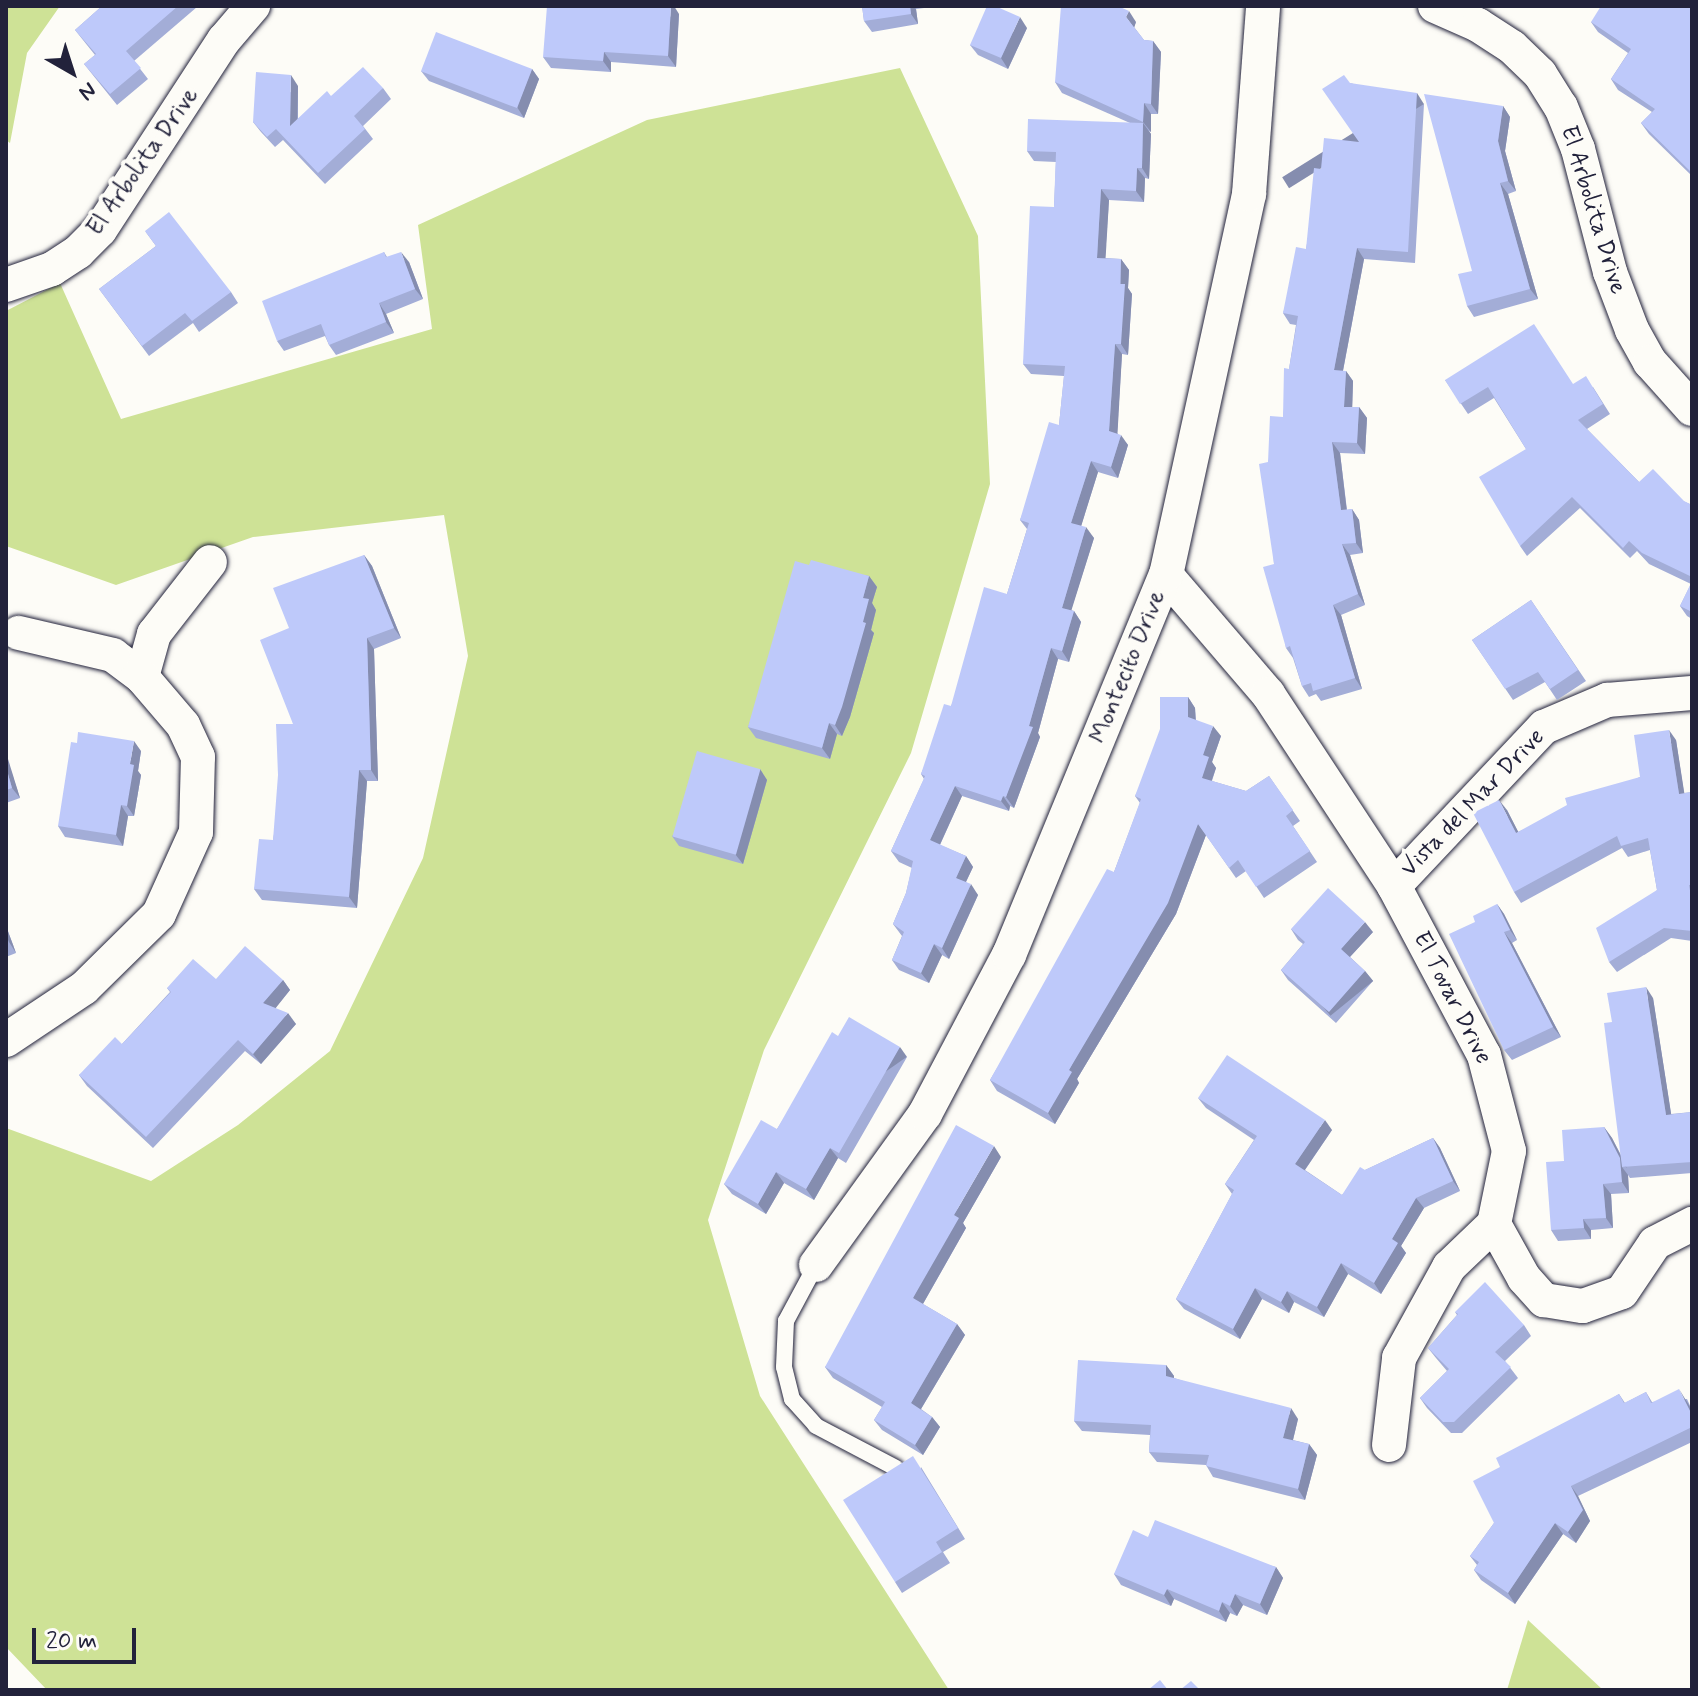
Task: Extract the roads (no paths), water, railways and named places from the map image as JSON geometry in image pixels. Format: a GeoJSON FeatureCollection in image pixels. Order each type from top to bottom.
{"type":"FeatureCollection","features":[{"type":"Feature","properties":{"kind":"street","name":"El Arbolita Drive"},"geometry":{"type":"LineString","coordinates":[[6,285],[52,269],[78,252],[100,230],[224,40],[253,6]]}},
{"type":"Feature","properties":{"kind":"street","name":"Montecito Drive"},"geometry":{"type":"LineString","coordinates":[[816,1265],[925,1114],[1009,955],[1166,575],[1249,194],[1263,6]]}},
{"type":"Feature","properties":{"kind":"street","name":"El Arbolita Drive"},"geometry":{"type":"LineString","coordinates":[[1435,6],[1501,39],[1540,74],[1561,107],[1578,149],[1610,272],[1632,330],[1650,362],[1692,409]]}},
{"type":"Feature","properties":{"kind":"street"},"geometry":{"type":"LineString","coordinates":[[142,677],[154,634],[210,562]]}},
{"type":"Feature","properties":{"kind":"street","name":"El Tovar Drive"},"geometry":{"type":"LineString","coordinates":[[1166,575],[1268,694],[1394,886],[1484,1055],[1509,1151],[1494,1224]]}},
{"type":"Feature","properties":{"kind":"street"},"geometry":{"type":"LineString","coordinates":[[6,1040],[84,988],[159,914],[196,832],[198,757],[183,725],[142,677],[113,655],[19,633]]}},
{"type":"Feature","properties":{"kind":"street","name":"Vista del Mar Drive"},"geometry":{"type":"LineString","coordinates":[[1394,886],[1544,727],[1607,700],[1692,693]]}},
{"type":"Feature","properties":{"kind":"street"},"geometry":{"type":"LineString","coordinates":[[1389,1445],[1399,1358],[1449,1267],[1494,1224],[1524,1278],[1544,1300],[1583,1306],[1622,1292],[1655,1243],[1692,1224]]}},
{"type":"Feature","properties":{"kind":"lane"},"geometry":{"type":"LineString","coordinates":[[816,1265],[786,1321],[784,1367],[792,1399],[816,1426],[896,1468]]}}]}
